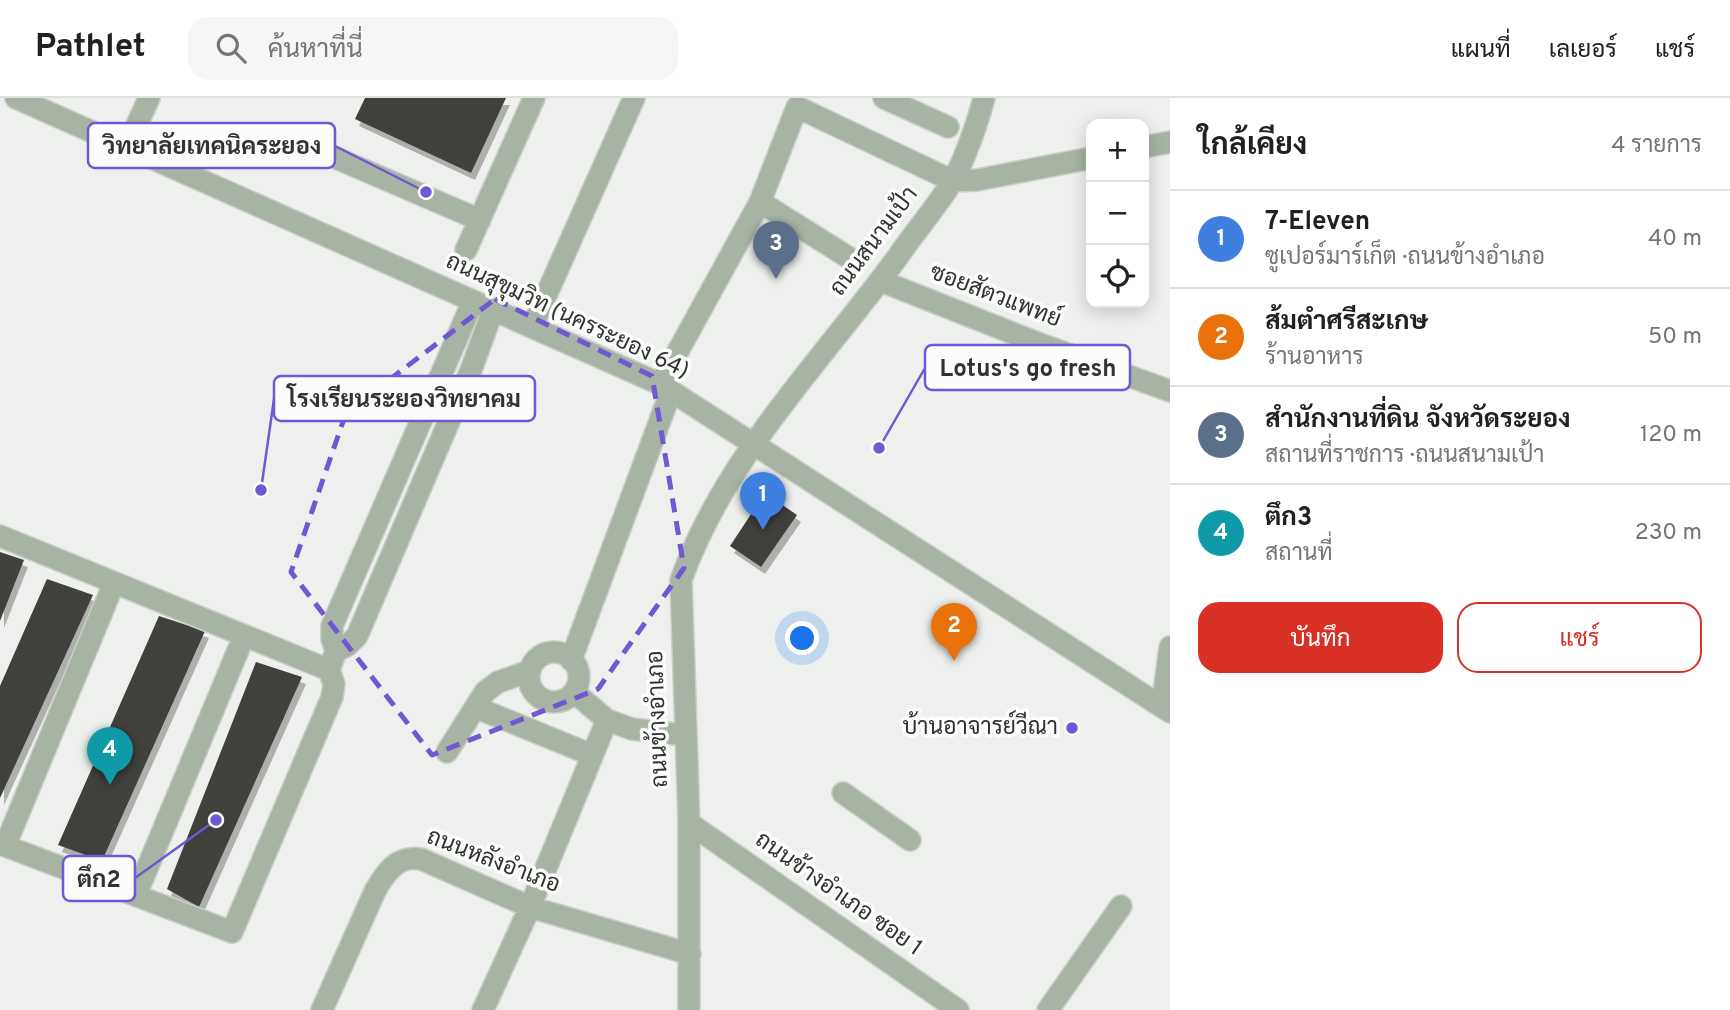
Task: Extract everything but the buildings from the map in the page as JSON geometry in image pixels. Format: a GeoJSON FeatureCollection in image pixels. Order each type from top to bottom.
{"type":"FeatureCollection","features":[{"type":"Feature","properties":{"kind":"street","name":"ถนนสุขุมวิท (นครระยอง 64)"},"geometry":{"type":"LineString","coordinates":[[16,98],[665,387],[751,445],[1166,710]]}},
{"type":"Feature","properties":{"kind":"street"},"geometry":{"type":"LineString","coordinates":[[127,147],[149,98]]}},
{"type":"Feature","properties":{"kind":"street"},"geometry":{"type":"LineString","coordinates":[[466,250],[534,98]]}},
{"type":"Feature","properties":{"kind":"street"},"geometry":{"type":"LineString","coordinates":[[532,327],[634,98]]}},
{"type":"Feature","properties":{"kind":"street"},"geometry":{"type":"LineString","coordinates":[[884,98],[948,127]]}},
{"type":"Feature","properties":{"kind":"street"},"geometry":{"type":"LineString","coordinates":[[571,660],[665,387],[760,202],[799,103],[953,181],[984,98]]}},
{"type":"Feature","properties":{"kind":"street"},"geometry":{"type":"LineString","coordinates":[[1149,146],[1170,142]]}},
{"type":"Feature","properties":{"kind":"street"},"geometry":{"type":"LineString","coordinates":[[336,158],[480,220]]}},
{"type":"Feature","properties":{"kind":"street","name":"ถนนสนามเป้า"},"geometry":{"type":"LineString","coordinates":[[751,445],[881,281],[953,181],[977,180],[1086,159]]}},
{"type":"Feature","properties":{"kind":"street"},"geometry":{"type":"LineString","coordinates":[[760,202],[851,259]]}},
{"type":"Feature","properties":{"kind":"street","name":"ซอยสัตวแพทย์"},"geometry":{"type":"LineString","coordinates":[[881,281],[1022,337],[1170,391]]}},
{"type":"Feature","properties":{"kind":"street"},"geometry":{"type":"LineString","coordinates":[[114,583],[2,845],[232,932],[332,697],[332,626],[473,301]]}},
{"type":"Feature","properties":{"kind":"street"},"geometry":{"type":"LineString","coordinates":[[332,661],[356,636],[471,370],[493,310]]}},
{"type":"Feature","properties":{"kind":"street","name":"ถนนข้างอำเภอ"},"geometry":{"type":"LineString","coordinates":[[689,1010],[689,823],[681,580],[691,551],[706,522],[751,445]]}},
{"type":"Feature","properties":{"kind":"street"},"geometry":{"type":"LineString","coordinates":[[0,536],[244,636],[332,661]]}},
{"type":"Feature","properties":{"kind":"street"},"geometry":{"type":"LineString","coordinates":[[136,895],[244,636]]}},
{"type":"Feature","properties":{"kind":"street"},"geometry":{"type":"LineString","coordinates":[[1166,710],[1170,647]]}},
{"type":"Feature","properties":{"kind":"street"},"geometry":{"type":"LineString","coordinates":[[447,752],[485,692],[498,682],[530,671],[540,657],[548,653],[565,655],[579,675],[574,692],[560,701],[544,700],[532,688],[530,671]]}},
{"type":"Feature","properties":{"kind":"street"},"geometry":{"type":"LineString","coordinates":[[574,692],[607,720],[632,729],[685,735]]}},
{"type":"Feature","properties":{"kind":"street"},"geometry":{"type":"LineString","coordinates":[[477,708],[592,755]]}},
{"type":"Feature","properties":{"kind":"street"},"geometry":{"type":"LineString","coordinates":[[483,1010],[530,907],[607,720]]}},
{"type":"Feature","properties":{"kind":"street"},"geometry":{"type":"LineString","coordinates":[[843,793],[910,840]]}},
{"type":"Feature","properties":{"kind":"street","name":"ถนนข้างอำเภอ ซอย 1"},"geometry":{"type":"LineString","coordinates":[[689,823],[958,1010]]}},
{"type":"Feature","properties":{"kind":"street","name":"ถนนหลังอำเภอ"},"geometry":{"type":"LineString","coordinates":[[322,1010],[384,874],[401,860],[408,858],[421,859],[530,907],[690,954]]}},
{"type":"Feature","properties":{"kind":"street"},"geometry":{"type":"LineString","coordinates":[[1048,1010],[1121,906]]}},
{"type":"Feature","properties":{"kind":"highlighted area"},"geometry":{"type":"Polygon","coordinates":[[[495,299],[652,376],[684,568],[598,689],[432,755],[291,572],[346,413],[495,299]]]}},
{"type":"Feature","properties":{"kind":"place","name":"วิทยาลัยเทคนิคระยอง"},"geometry":{"type":"Point","coordinates":[426,192]}},
{"type":"Feature","properties":{"kind":"place","name":"สำนักงานที่ดิน จังหวัดระยอง"},"geometry":{"type":"Point","coordinates":[776,279]}},
{"type":"Feature","properties":{"kind":"place","name":"Lotus's go fresh"},"geometry":{"type":"Point","coordinates":[879,448]}},
{"type":"Feature","properties":{"kind":"place","name":"โรงเรียนระยองวิทยาคม"},"geometry":{"type":"Point","coordinates":[261,490]}},
{"type":"Feature","properties":{"kind":"place","name":"7-Eleven"},"geometry":{"type":"Point","coordinates":[763,530]}},
{"type":"Feature","properties":{"kind":"place","name":"ส้มตำศรีสะเกษ"},"geometry":{"type":"Point","coordinates":[954,661]}},
{"type":"Feature","properties":{"kind":"place","name":"บ้านอาจารย์วีณา"},"geometry":{"type":"Point","coordinates":[1072,728]}},
{"type":"Feature","properties":{"kind":"place","name":"ตึก3"},"geometry":{"type":"Point","coordinates":[110,785]}},
{"type":"Feature","properties":{"kind":"place","name":"ตึก2"},"geometry":{"type":"Point","coordinates":[216,820]}}]}
